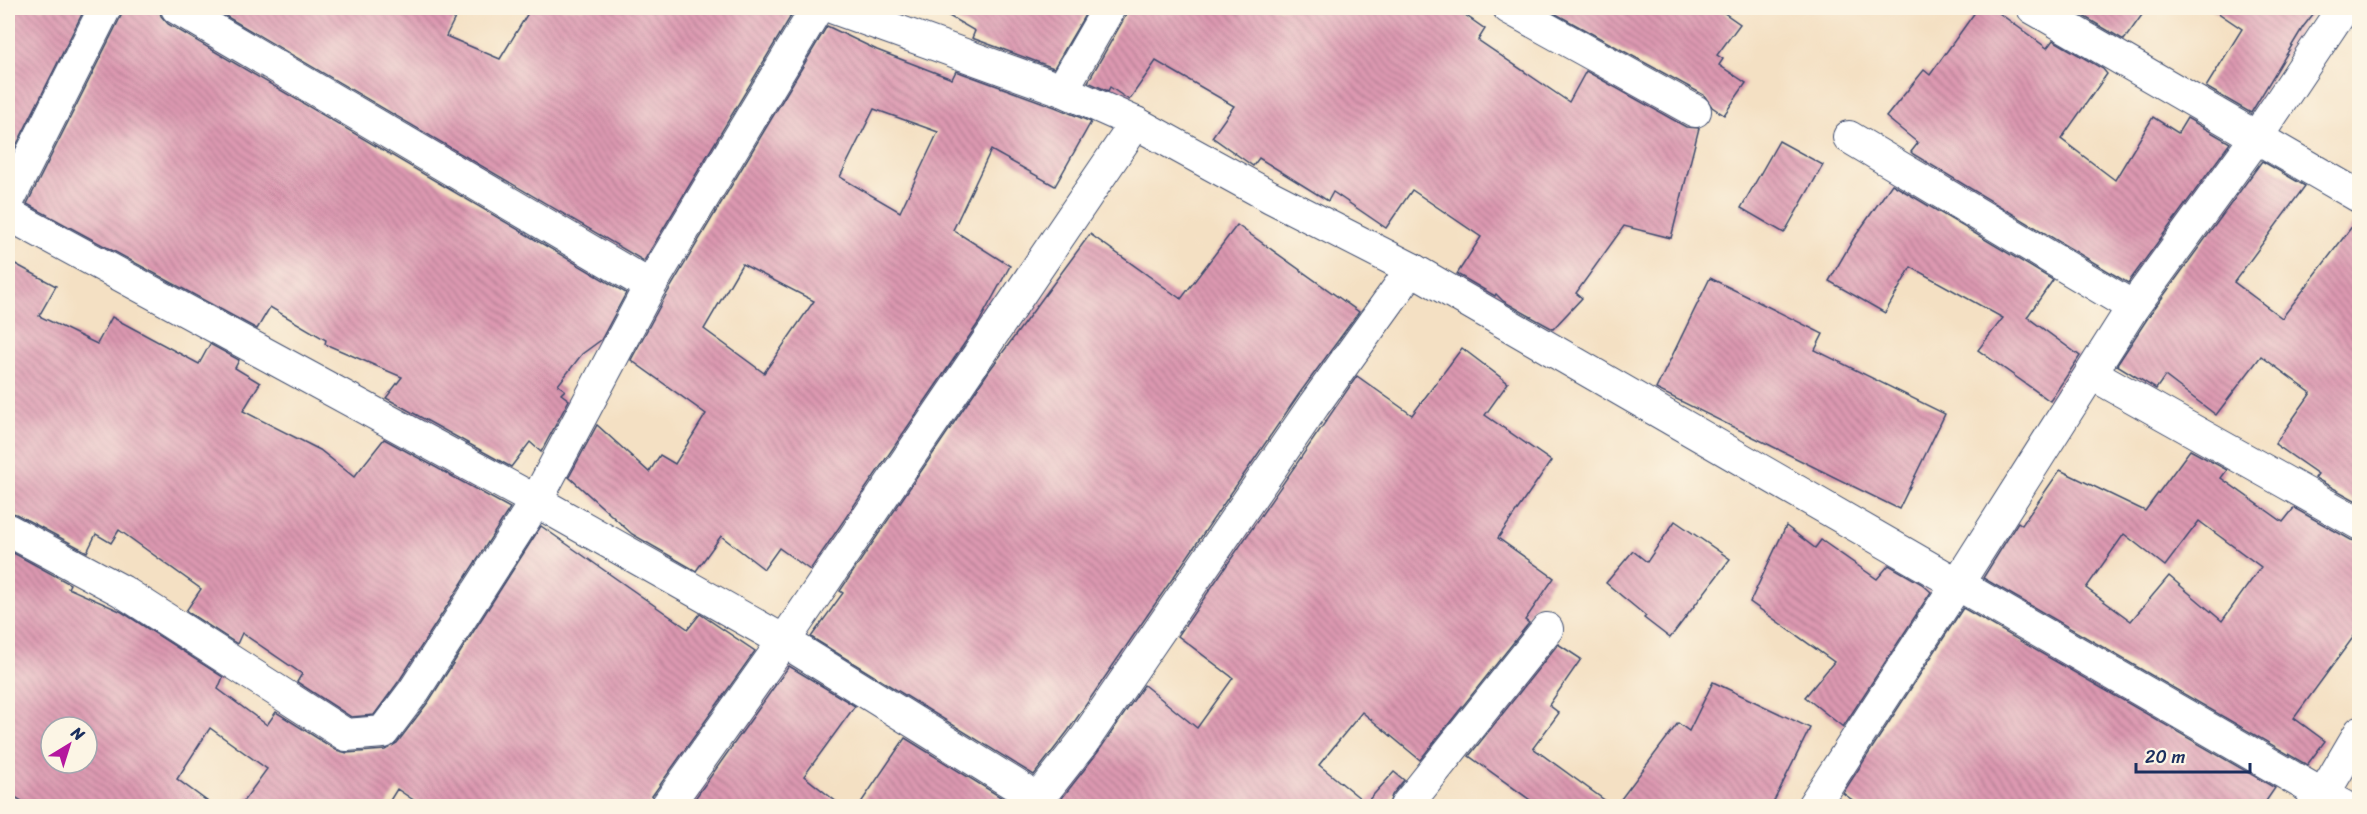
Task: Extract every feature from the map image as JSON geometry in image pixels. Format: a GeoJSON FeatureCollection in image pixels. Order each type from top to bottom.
{"type":"FeatureCollection","features":[{"type":"Feature","properties":{"kind":"street"},"geometry":{"type":"LineString","coordinates":[[8,201],[105,8]]}},
{"type":"Feature","properties":{"kind":"street"},"geometry":{"type":"LineString","coordinates":[[177,8],[650,286]]}},
{"type":"Feature","properties":{"kind":"street"},"geometry":{"type":"LineString","coordinates":[[8,530],[122,591],[346,735],[383,732],[414,691],[536,501],[650,286],[817,8]]}},
{"type":"Feature","properties":{"kind":"street"},"geometry":{"type":"LineString","coordinates":[[834,8],[1062,90],[1136,123],[1412,269],[1958,583],[2327,803],[2360,732]]}},
{"type":"Feature","properties":{"kind":"street"},"geometry":{"type":"LineString","coordinates":[[1062,90],[1109,8]]}},
{"type":"Feature","properties":{"kind":"street"},"geometry":{"type":"LineString","coordinates":[[1509,8],[1695,111]]}},
{"type":"Feature","properties":{"kind":"street"},"geometry":{"type":"LineString","coordinates":[[2033,8],[2360,197]]}},
{"type":"Feature","properties":{"kind":"street"},"geometry":{"type":"LineString","coordinates":[[1820,804],[2133,308],[2256,138],[2343,8]]}},
{"type":"Feature","properties":{"kind":"street"},"geometry":{"type":"LineString","coordinates":[[667,807],[784,641],[1136,123]]}},
{"type":"Feature","properties":{"kind":"street"},"geometry":{"type":"LineString","coordinates":[[1850,137],[2133,308]]}},
{"type":"Feature","properties":{"kind":"street"},"geometry":{"type":"LineString","coordinates":[[8,214],[536,501],[784,641],[1036,803],[1083,742],[1314,405],[1412,269]]}},
{"type":"Feature","properties":{"kind":"street"},"geometry":{"type":"LineString","coordinates":[[2092,374],[2360,524]]}},
{"type":"Feature","properties":{"kind":"street"},"geometry":{"type":"LineString","coordinates":[[1406,807],[1546,629]]}},
{"type":"Feature","properties":{"kind":"building"},"geometry":{"type":"Polygon","coordinates":[[[8,8],[85,8],[8,162],[8,8]]]}},
{"type":"Feature","properties":{"kind":"building"},"geometry":{"type":"Polygon","coordinates":[[[123,8],[159,8],[161,16],[168,24],[626,293],[601,340],[582,354],[558,385],[565,390],[561,394],[569,400],[541,452],[530,442],[511,467],[386,398],[402,377],[325,344],[326,340],[270,307],[257,329],[27,204],[123,8]]]}},
{"type":"Feature","properties":{"kind":"building"},"geometry":{"type":"Polygon","coordinates":[[[212,8],[460,8],[446,36],[500,59],[531,8],[776,8],[791,16],[644,261],[212,8]]]}},
{"type":"Feature","properties":{"kind":"building"},"geometry":{"type":"Polygon","coordinates":[[[935,8],[1089,8],[1054,68],[972,38],[975,31],[935,8]]]}},
{"type":"Feature","properties":{"kind":"building"},"geometry":{"type":"Polygon","coordinates":[[[1127,8],[1455,8],[1485,29],[1478,40],[1569,102],[1586,71],[1686,127],[1699,128],[1671,238],[1624,226],[1576,293],[1582,298],[1553,329],[1503,301],[1496,294],[1495,296],[1457,274],[1481,237],[1412,190],[1386,228],[1333,192],[1328,201],[1259,158],[1253,166],[1212,137],[1234,106],[1156,61],[1129,100],[1110,87],[1108,91],[1088,82],[1125,17],[1127,8]]]}},
{"type":"Feature","properties":{"kind":"building"},"geometry":{"type":"Polygon","coordinates":[[[1545,8],[1717,8],[1740,24],[1717,55],[1723,59],[1719,65],[1746,83],[1724,115],[1712,107],[1704,95],[1545,8]]]}},
{"type":"Feature","properties":{"kind":"building"},"geometry":{"type":"Polygon","coordinates":[[[1978,8],[1992,8],[2047,48],[2053,40],[2103,69],[2107,74],[2061,139],[2115,180],[2153,117],[2178,133],[2187,118],[2230,143],[2128,283],[1913,154],[1911,152],[1918,143],[1886,117],[1924,70],[1930,75],[1978,8]]]}},
{"type":"Feature","properties":{"kind":"building"},"geometry":{"type":"Polygon","coordinates":[[[2075,8],[2147,8],[2124,40],[2073,10],[2075,8]]]}},
{"type":"Feature","properties":{"kind":"building"},"geometry":{"type":"Polygon","coordinates":[[[2211,8],[2318,8],[2303,27],[2251,113],[2206,87],[2242,29],[2211,8]]]}},
{"type":"Feature","properties":{"kind":"building"},"geometry":{"type":"Polygon","coordinates":[[[827,26],[877,50],[952,79],[956,71],[1091,122],[1055,186],[991,150],[953,230],[1010,266],[979,322],[810,570],[779,548],[764,569],[721,536],[696,571],[632,534],[569,477],[597,425],[649,472],[660,455],[675,464],[706,414],[631,360],[666,295],[827,26]],[[874,109],[840,177],[900,212],[938,132],[874,109]],[[742,264],[704,329],[764,373],[814,301],[742,264]]]}},
{"type":"Feature","properties":{"kind":"building"},"geometry":{"type":"Polygon","coordinates":[[[1779,141],[1823,165],[1784,233],[1741,208],[1779,141]]]}},
{"type":"Feature","properties":{"kind":"building"},"geometry":{"type":"Polygon","coordinates":[[[2262,161],[2305,186],[2234,282],[2282,318],[2360,216],[2360,503],[2315,478],[2318,474],[2275,444],[2311,393],[2261,356],[2216,415],[2165,376],[2156,389],[2117,365],[2151,313],[2262,161]]]}},
{"type":"Feature","properties":{"kind":"building"},"geometry":{"type":"Polygon","coordinates":[[[1892,184],[2053,280],[2027,317],[2080,356],[2050,401],[1978,350],[2003,318],[1911,267],[1885,313],[1829,281],[1854,238],[1892,184]]]}},
{"type":"Feature","properties":{"kind":"building"},"geometry":{"type":"Polygon","coordinates":[[[1237,225],[1359,312],[1299,394],[1068,731],[1034,775],[811,637],[843,593],[840,591],[989,371],[1090,234],[1181,299],[1237,225]]]}},
{"type":"Feature","properties":{"kind":"building"},"geometry":{"type":"Polygon","coordinates":[[[8,260],[56,286],[39,316],[97,344],[112,317],[199,364],[210,344],[239,360],[235,368],[260,383],[243,411],[320,450],[354,477],[384,439],[510,508],[399,681],[374,715],[351,717],[297,682],[302,674],[242,633],[237,644],[186,611],[201,589],[119,530],[111,543],[96,534],[87,552],[16,514],[8,512],[8,260]]]}},
{"type":"Feature","properties":{"kind":"building"},"geometry":{"type":"Polygon","coordinates":[[[1710,278],[1823,334],[1815,350],[1945,414],[1899,509],[1656,389],[1710,278]]]}},
{"type":"Feature","properties":{"kind":"building"},"geometry":{"type":"Polygon","coordinates":[[[1462,348],[1508,383],[1485,415],[1551,461],[1498,538],[1554,578],[1525,620],[1529,623],[1420,760],[1362,712],[1319,765],[1366,803],[1394,772],[1404,780],[1392,795],[1388,807],[1055,807],[1098,752],[1144,685],[1197,728],[1233,678],[1178,636],[1357,376],[1412,415],[1462,348]]]}},
{"type":"Feature","properties":{"kind":"building"},"geometry":{"type":"Polygon","coordinates":[[[2190,450],[2227,470],[2221,478],[2283,522],[2294,508],[2351,540],[2360,542],[2360,628],[2294,718],[2325,741],[2307,765],[1983,578],[2018,522],[2022,525],[2060,470],[2145,511],[2190,450]],[[2199,521],[2165,566],[2124,534],[2086,588],[2131,621],[2169,576],[2222,621],[2261,567],[2199,521]]]}},
{"type":"Feature","properties":{"kind":"building"},"geometry":{"type":"Polygon","coordinates":[[[1675,521],[1730,559],[1670,638],[1606,583],[1633,551],[1647,562],[1675,521]]]}},
{"type":"Feature","properties":{"kind":"building"},"geometry":{"type":"Polygon","coordinates":[[[541,526],[688,629],[700,614],[755,651],[652,796],[649,807],[424,807],[397,789],[386,807],[239,807],[267,769],[210,728],[177,779],[215,807],[32,807],[8,793],[8,550],[70,584],[68,588],[122,612],[223,677],[218,689],[267,725],[276,712],[336,750],[347,753],[385,750],[397,743],[429,701],[541,526]]]}},
{"type":"Feature","properties":{"kind":"building"},"geometry":{"type":"Polygon","coordinates":[[[1786,526],[1815,548],[1821,540],[1877,579],[1889,565],[1922,584],[1931,592],[1843,727],[1805,697],[1834,662],[1750,602],[1786,526]]]}},
{"type":"Feature","properties":{"kind":"building"},"geometry":{"type":"Polygon","coordinates":[[[1963,608],[2275,788],[2262,807],[1862,807],[1843,793],[1963,608]]]}},
{"type":"Feature","properties":{"kind":"building"},"geometry":{"type":"Polygon","coordinates":[[[1558,644],[1581,659],[1549,705],[1559,713],[1533,748],[1614,807],[1540,807],[1469,756],[1558,644]]]}},
{"type":"Feature","properties":{"kind":"building"},"geometry":{"type":"Polygon","coordinates":[[[789,666],[855,706],[804,776],[843,807],[689,807],[789,666]]]}},
{"type":"Feature","properties":{"kind":"building"},"geometry":{"type":"Polygon","coordinates":[[[1713,682],[1810,728],[1771,807],[1615,807],[1678,723],[1689,731],[1713,682]]]}},
{"type":"Feature","properties":{"kind":"building"},"geometry":{"type":"Polygon","coordinates":[[[905,738],[1015,806],[1015,807],[858,807],[905,738]]]}}]}
